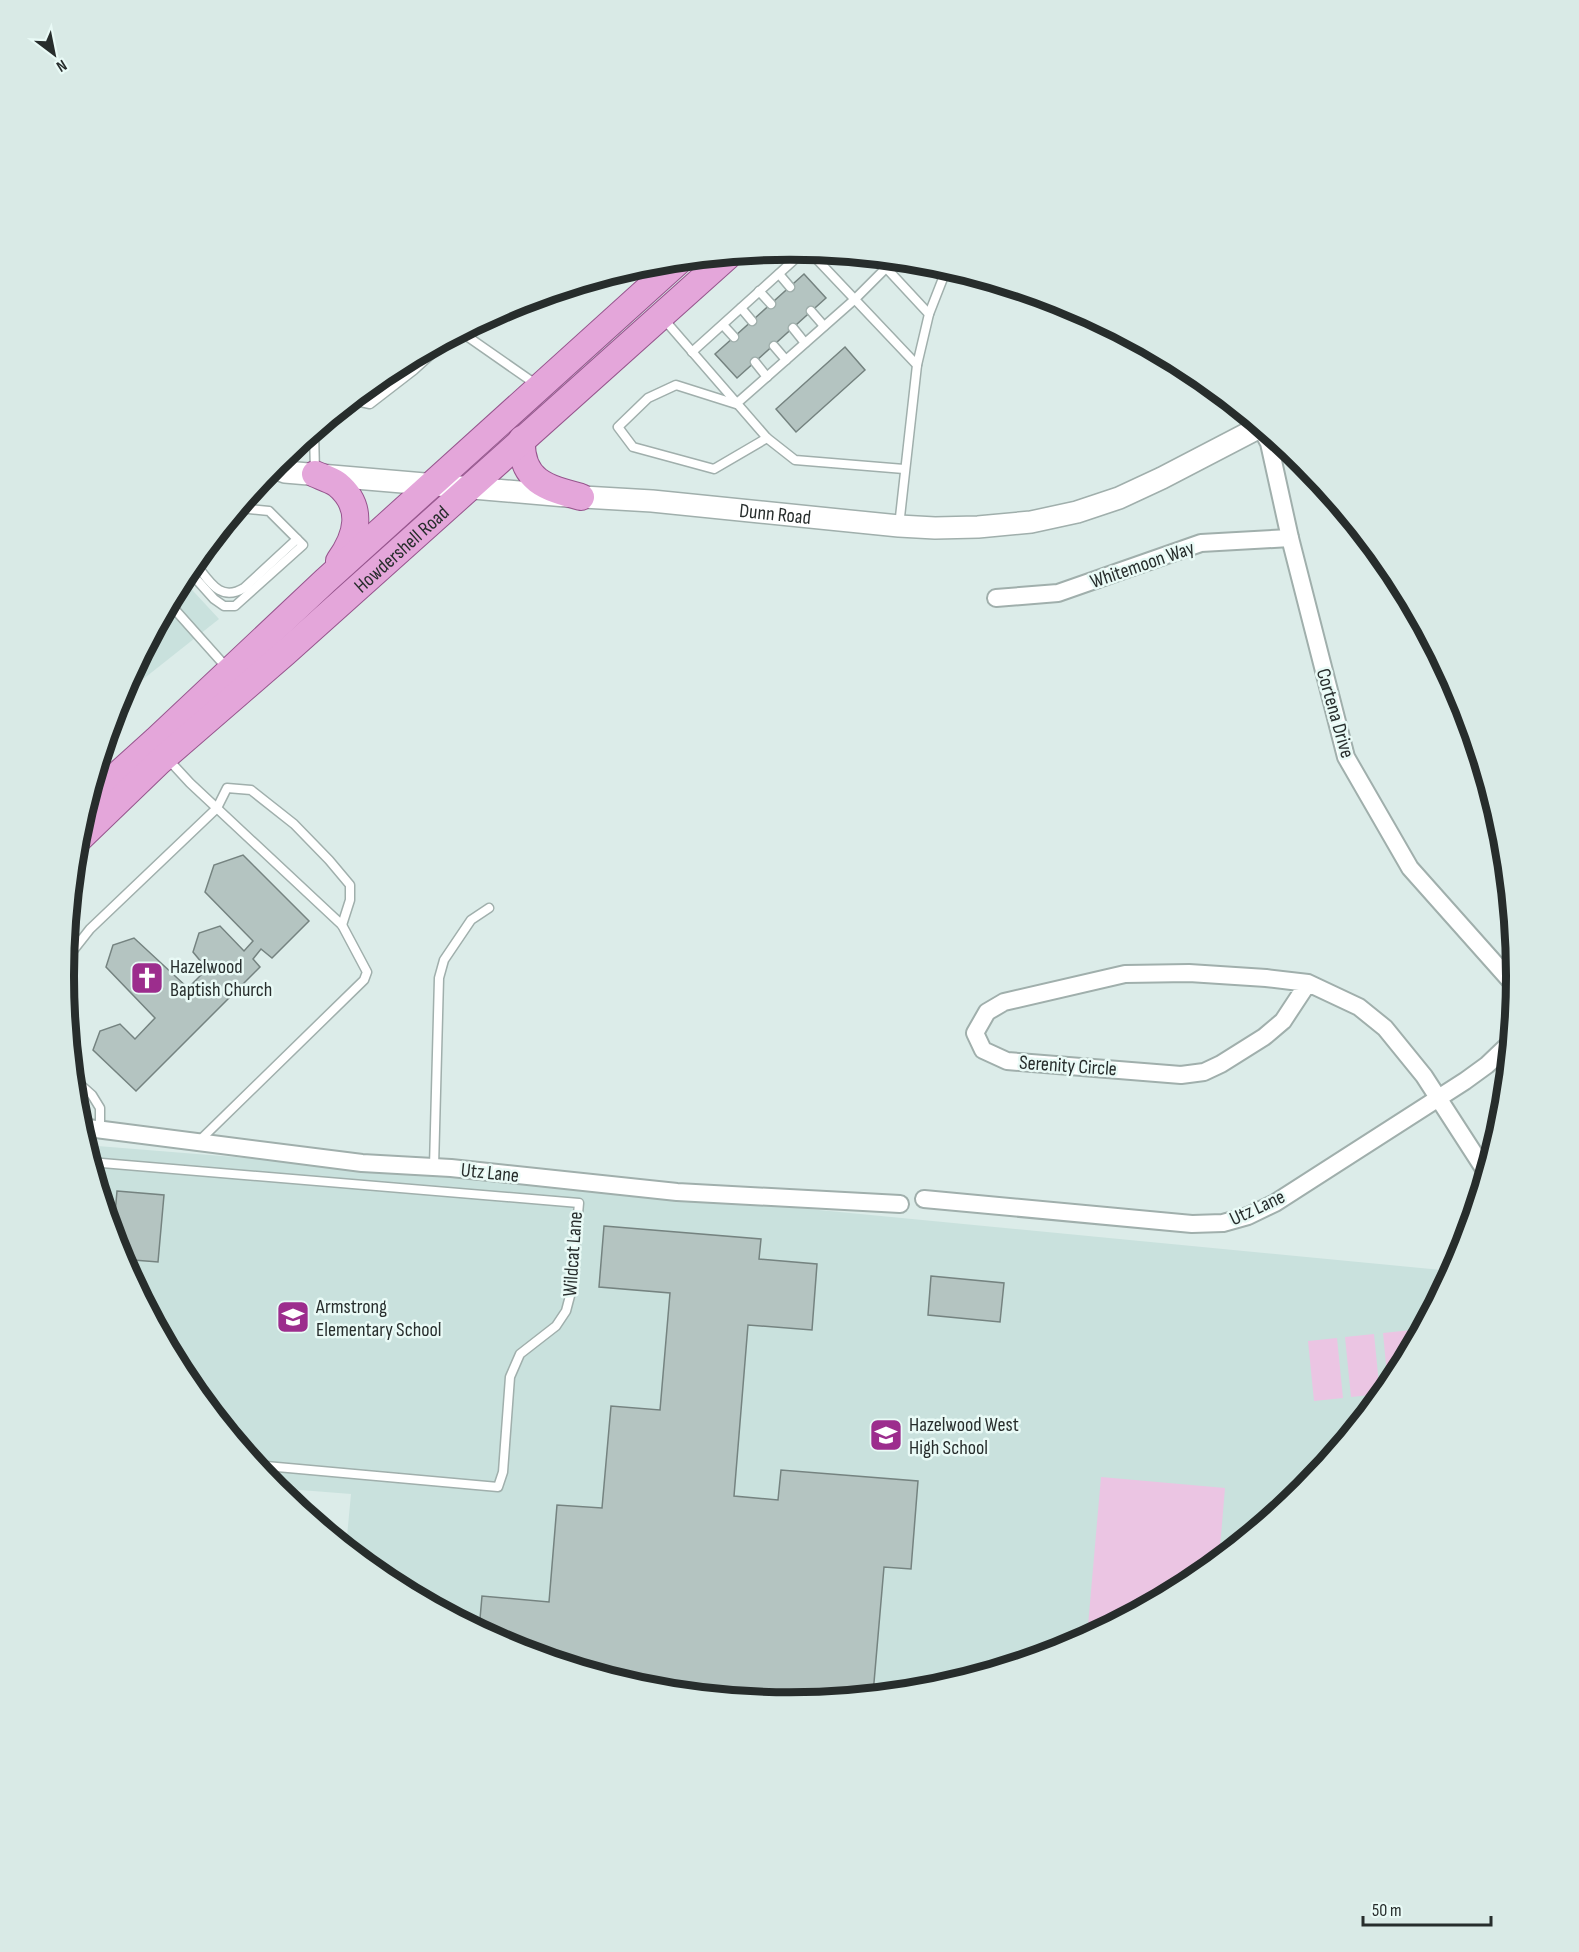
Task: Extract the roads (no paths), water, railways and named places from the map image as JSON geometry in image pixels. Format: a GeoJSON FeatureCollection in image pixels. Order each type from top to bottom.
{"type":"FeatureCollection","features":[{"type":"Feature","properties":{"kind":"main road","name":"Howdershell Road"},"geometry":{"type":"LineString","coordinates":[[88,830],[166,757],[719,264]]}},
{"type":"Feature","properties":{"kind":"main road","name":"Howdershell Road"},"geometry":{"type":"LineString","coordinates":[[98,792],[324,581],[668,271]]}},
{"type":"Feature","properties":{"kind":"main road"},"geometry":{"type":"LineString","coordinates":[[522,439],[526,467],[539,482],[552,489],[581,497]]}},
{"type":"Feature","properties":{"kind":"main road"},"geometry":{"type":"LineString","coordinates":[[315,474],[336,484],[354,507],[356,518],[354,536],[324,581]]}},
{"type":"Feature","properties":{"kind":"street","name":"Dunn Road"},"geometry":{"type":"LineString","coordinates":[[282,471],[652,501],[899,526],[978,527],[1031,522],[1077,512],[1119,498],[1253,431]]}},
{"type":"Feature","properties":{"kind":"street","name":"Cortena Drive"},"geometry":{"type":"LineString","coordinates":[[1269,445],[1290,538],[1346,757],[1410,868],[1506,976]]}},
{"type":"Feature","properties":{"kind":"street","name":"Whitemoon Way"},"geometry":{"type":"LineString","coordinates":[[996,598],[1058,593],[1201,543],[1290,538]]}},
{"type":"Feature","properties":{"kind":"street","name":"Serenity Circle"},"geometry":{"type":"LineString","coordinates":[[1308,983],[1283,1021],[1264,1037],[1204,1072],[1181,1075],[1007,1061],[983,1050],[975,1033],[987,1012],[1004,1002],[1125,974],[1189,974],[1266,978],[1308,983],[1359,1007],[1385,1028],[1424,1076],[1480,1163]]}},
{"type":"Feature","properties":{"kind":"street","name":"Utz Lane"},"geometry":{"type":"LineString","coordinates":[[924,1199],[1140,1220],[1192,1224],[1223,1223],[1248,1216],[1275,1203],[1438,1099],[1487,1065],[1501,1052]]}},
{"type":"Feature","properties":{"kind":"street","name":"Utz Lane"},"geometry":{"type":"LineString","coordinates":[[90,1129],[362,1163],[434,1167],[677,1192],[900,1204]]}},
{"type":"Feature","properties":{"kind":"lane"},"geometry":{"type":"LineString","coordinates":[[692,352],[794,260]]}},
{"type":"Feature","properties":{"kind":"lane"},"geometry":{"type":"LineString","coordinates":[[818,261],[917,365]]}},
{"type":"Feature","properties":{"kind":"lane"},"geometry":{"type":"LineString","coordinates":[[736,404],[854,300],[886,268],[929,314]]}},
{"type":"Feature","properties":{"kind":"lane"},"geometry":{"type":"LineString","coordinates":[[779,274],[790,286]]}},
{"type":"Feature","properties":{"kind":"lane"},"geometry":{"type":"LineString","coordinates":[[899,526],[917,365],[929,314],[943,277]]}},
{"type":"Feature","properties":{"kind":"lane"},"geometry":{"type":"LineString","coordinates":[[759,291],[771,304]]}},
{"type":"Feature","properties":{"kind":"lane"},"geometry":{"type":"LineString","coordinates":[[741,308],[752,321]]}},
{"type":"Feature","properties":{"kind":"lane"},"geometry":{"type":"LineString","coordinates":[[811,311],[824,326]]}},
{"type":"Feature","properties":{"kind":"lane"},"geometry":{"type":"LineString","coordinates":[[661,316],[767,438],[795,460],[904,469]]}},
{"type":"Feature","properties":{"kind":"lane"},"geometry":{"type":"LineString","coordinates":[[723,325],[734,338]]}},
{"type":"Feature","properties":{"kind":"lane"},"geometry":{"type":"LineString","coordinates":[[793,328],[805,343]]}},
{"type":"Feature","properties":{"kind":"lane"},"geometry":{"type":"LineString","coordinates":[[468,337],[540,387]]}},
{"type":"Feature","properties":{"kind":"lane"},"geometry":{"type":"LineString","coordinates":[[774,346],[786,360]]}},
{"type":"Feature","properties":{"kind":"lane"},"geometry":{"type":"LineString","coordinates":[[362,402],[370,404],[424,361]]}},
{"type":"Feature","properties":{"kind":"lane"},"geometry":{"type":"LineString","coordinates":[[755,362],[767,377]]}},
{"type":"Feature","properties":{"kind":"lane"},"geometry":{"type":"LineString","coordinates":[[736,404],[676,385],[648,398],[618,427],[633,447],[714,469],[767,438]]}},
{"type":"Feature","properties":{"kind":"lane"},"geometry":{"type":"LineString","coordinates":[[314,441],[315,474]]}},
{"type":"Feature","properties":{"kind":"lane"},"geometry":{"type":"LineString","coordinates":[[195,577],[214,599],[224,606],[236,606],[303,545],[269,511],[247,509]]}},
{"type":"Feature","properties":{"kind":"lane"},"geometry":{"type":"LineString","coordinates":[[200,569],[219,591],[234,594],[244,588],[297,539]]}},
{"type":"Feature","properties":{"kind":"lane"},"geometry":{"type":"LineString","coordinates":[[174,609],[229,671]]}},
{"type":"Feature","properties":{"kind":"lane"},"geometry":{"type":"LineString","coordinates":[[166,757],[190,783],[342,925],[367,972],[364,980],[198,1142]]}},
{"type":"Feature","properties":{"kind":"lane"},"geometry":{"type":"LineString","coordinates":[[75,949],[90,929],[217,808],[227,788],[251,790],[294,824],[350,885],[350,900],[342,925]]}},
{"type":"Feature","properties":{"kind":"lane"},"geometry":{"type":"LineString","coordinates":[[434,1167],[440,978],[444,960],[471,920],[489,909]]}},
{"type":"Feature","properties":{"kind":"lane"},"geometry":{"type":"LineString","coordinates":[[83,1087],[92,1095],[100,1108],[100,1130]]}},
{"type":"Feature","properties":{"kind":"lane","name":"Wildcat Lane"},"geometry":{"type":"LineString","coordinates":[[98,1163],[579,1203],[571,1292],[567,1311],[556,1326],[520,1354],[510,1377],[503,1472],[498,1487],[268,1466]]}},
{"type":"Feature","properties":{"kind":"place","name":"Hazelwood Baptish Church"},"geometry":{"type":"Point","coordinates":[147,978]}},
{"type":"Feature","properties":{"kind":"place","name":"Armstrong Elementary School"},"geometry":{"type":"Point","coordinates":[293,1317]}},
{"type":"Feature","properties":{"kind":"place","name":"Hazelwood West High School"},"geometry":{"type":"Point","coordinates":[886,1435]}}]}
